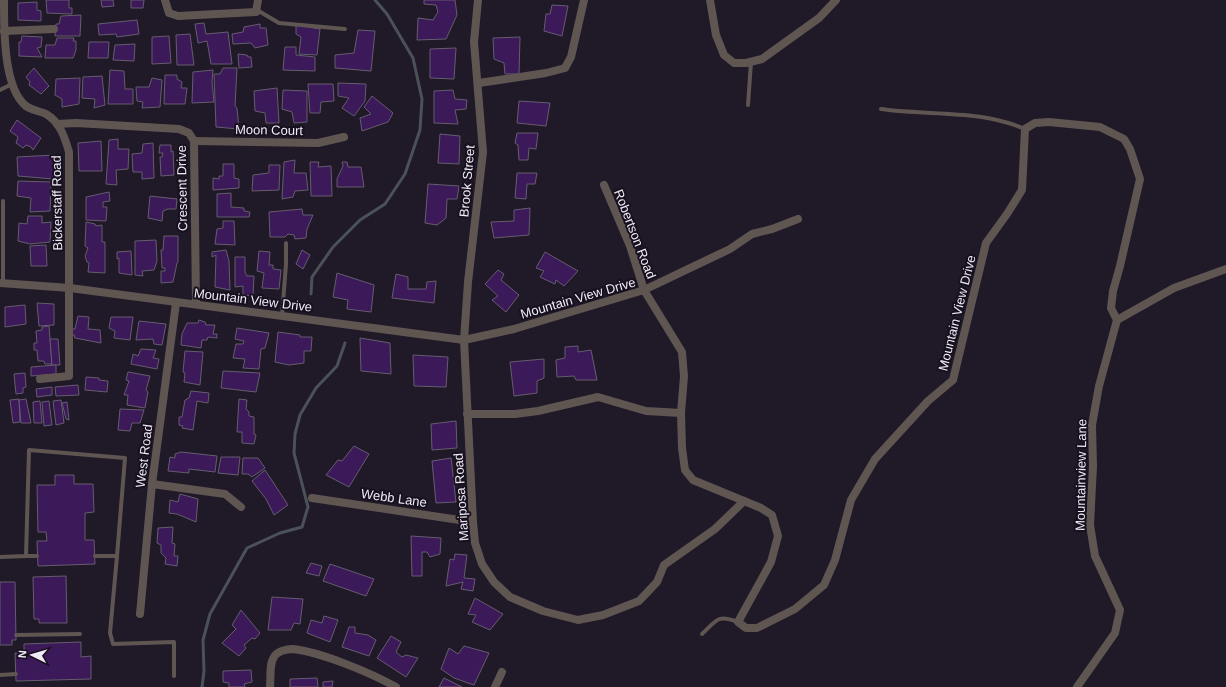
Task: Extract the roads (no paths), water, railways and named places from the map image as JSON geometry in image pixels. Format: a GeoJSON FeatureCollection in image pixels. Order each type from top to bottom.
{"type":"FeatureCollection","features":[{"type":"Feature","properties":{"kind":"street","name":"Bickerstaff Road"},"geometry":{"type":"LineString","coordinates":[[4,0],[3,40],[15,93],[26,106],[47,114],[57,124],[64,136],[69,152],[70,288],[68,376],[40,379]]}},
{"type":"Feature","properties":{"kind":"street"},"geometry":{"type":"LineString","coordinates":[[165,0],[169,13],[178,16],[256,12],[258,0]]}},
{"type":"Feature","properties":{"kind":"street","name":"Brook Street"},"geometry":{"type":"LineString","coordinates":[[464,340],[468,282],[483,152],[479,83],[474,42],[478,0]]}},
{"type":"Feature","properties":{"kind":"street"},"geometry":{"type":"LineString","coordinates":[[479,83],[546,73],[565,68],[571,57],[584,0]]}},
{"type":"Feature","properties":{"kind":"street"},"geometry":{"type":"LineString","coordinates":[[710,0],[716,35],[724,55],[734,63],[751,62],[762,59],[819,18],[836,0]]}},
{"type":"Feature","properties":{"kind":"street"},"geometry":{"type":"LineString","coordinates":[[4,32],[54,29]]}},
{"type":"Feature","properties":{"kind":"street"},"geometry":{"type":"LineString","coordinates":[[1025,130],[1035,123],[1049,122],[1100,127],[1124,139],[1130,149],[1140,178],[1113,291],[1111,308],[1117,320],[1174,288],[1226,269]]}},
{"type":"Feature","properties":{"kind":"street","name":"Crescent Drive"},"geometry":{"type":"LineString","coordinates":[[57,124],[76,123],[179,129],[189,133],[194,141],[196,304]]}},
{"type":"Feature","properties":{"kind":"street","name":"Mountain View Drive"},"geometry":{"type":"LineString","coordinates":[[2,283],[70,288],[464,340],[514,329],[644,290],[682,352],[684,376],[681,413],[685,470],[693,480],[761,508],[772,516],[778,536],[771,562],[738,622],[746,628],[757,628],[795,609],[824,585],[836,560],[851,500],[874,459],[928,401],[954,380],[986,243],[1022,190],[1025,130]]}},
{"type":"Feature","properties":{"kind":"street","name":"Moon Court"},"geometry":{"type":"LineString","coordinates":[[194,141],[318,143],[344,137]]}},
{"type":"Feature","properties":{"kind":"street","name":"Robertson Road"},"geometry":{"type":"LineString","coordinates":[[604,186],[630,246],[644,290]]}},
{"type":"Feature","properties":{"kind":"street"},"geometry":{"type":"LineString","coordinates":[[644,290],[730,249],[752,234],[772,229],[798,219]]}},
{"type":"Feature","properties":{"kind":"street","name":"West Road"},"geometry":{"type":"LineString","coordinates":[[140,614],[152,484],[176,303]]}},
{"type":"Feature","properties":{"kind":"street","name":"Mountainview Lane"},"geometry":{"type":"LineString","coordinates":[[1077,687],[1115,633],[1120,610],[1095,556],[1090,525],[1094,466],[1092,425],[1099,386],[1117,320]]}},
{"type":"Feature","properties":{"kind":"street","name":"Mariposa Road"},"geometry":{"type":"LineString","coordinates":[[464,340],[475,543],[482,564],[494,582],[510,597],[543,611],[578,620],[603,615],[640,601],[658,582],[664,565],[715,529],[744,501]]}},
{"type":"Feature","properties":{"kind":"street"},"geometry":{"type":"LineString","coordinates":[[467,414],[515,414],[538,412],[598,396],[646,411],[681,413]]}},
{"type":"Feature","properties":{"kind":"street"},"geometry":{"type":"LineString","coordinates":[[152,484],[225,494],[241,507]]}},
{"type":"Feature","properties":{"kind":"street","name":"Webb Lane"},"geometry":{"type":"LineString","coordinates":[[312,498],[473,522]]}},
{"type":"Feature","properties":{"kind":"street"},"geometry":{"type":"LineString","coordinates":[[270,687],[274,657],[282,650],[292,649],[346,665],[381,678],[396,687]]}},
{"type":"Feature","properties":{"kind":"street"},"geometry":{"type":"LineString","coordinates":[[495,687],[502,672]]}},
{"type":"Feature","properties":{"kind":"lane"},"geometry":{"type":"LineString","coordinates":[[257,10],[279,23],[345,29]]}},
{"type":"Feature","properties":{"kind":"lane"},"geometry":{"type":"LineString","coordinates":[[748,105],[751,62]]}},
{"type":"Feature","properties":{"kind":"lane"},"geometry":{"type":"LineString","coordinates":[[0,90],[13,84]]}},
{"type":"Feature","properties":{"kind":"lane"},"geometry":{"type":"LineString","coordinates":[[881,109],[900,112],[947,112],[989,117],[1025,130]]}},
{"type":"Feature","properties":{"kind":"lane"},"geometry":{"type":"LineString","coordinates":[[2,283],[3,201]]}},
{"type":"Feature","properties":{"kind":"lane"},"geometry":{"type":"LineString","coordinates":[[282,316],[286,243]]}},
{"type":"Feature","properties":{"kind":"lane"},"geometry":{"type":"LineString","coordinates":[[26,556],[29,450],[125,458],[110,633],[113,644],[174,642],[174,676]]}},
{"type":"Feature","properties":{"kind":"lane"},"geometry":{"type":"LineString","coordinates":[[0,557],[38,556]]}},
{"type":"Feature","properties":{"kind":"lane"},"geometry":{"type":"LineString","coordinates":[[95,556],[117,556]]}},
{"type":"Feature","properties":{"kind":"lane"},"geometry":{"type":"LineString","coordinates":[[702,634],[718,618],[724,617],[738,622]]}},
{"type":"Feature","properties":{"kind":"lane"},"geometry":{"type":"LineString","coordinates":[[16,635],[80,634]]}},
{"type":"Feature","properties":{"kind":"lane"},"geometry":{"type":"LineString","coordinates":[[0,675],[16,674]]}},
{"type":"Feature","properties":{"kind":"waterway"},"geometry":{"type":"LineString","coordinates":[[311,294],[312,277],[333,247],[360,220],[385,204],[405,174],[420,130],[422,99],[413,58],[387,14],[375,0]]}},
{"type":"Feature","properties":{"kind":"waterway"},"geometry":{"type":"LineString","coordinates":[[202,687],[204,671],[203,640],[210,614],[247,548],[280,533],[302,527],[308,507],[294,453],[295,434],[300,415],[316,388],[337,366],[345,343]]}}]}
